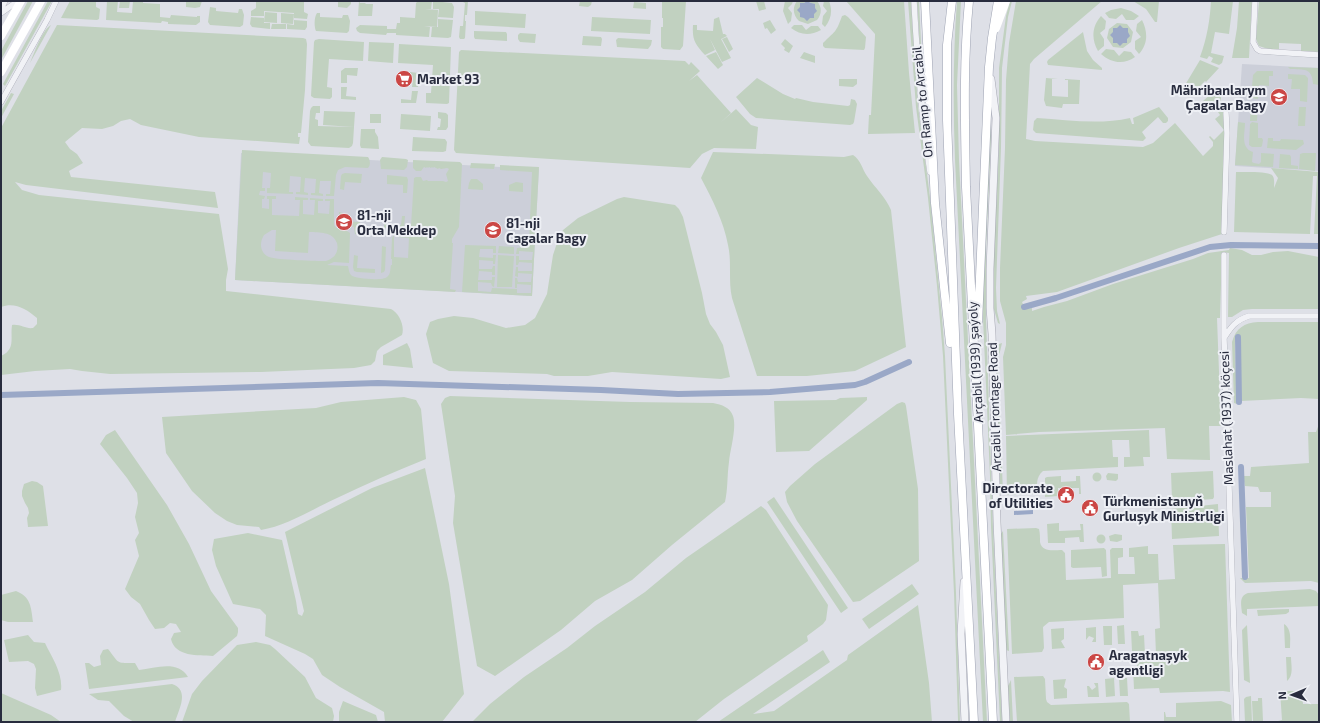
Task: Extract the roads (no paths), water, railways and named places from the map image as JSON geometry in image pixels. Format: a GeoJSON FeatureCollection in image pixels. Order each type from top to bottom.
{"type":"FeatureCollection","features":[{"type":"Feature","properties":{"kind":"main road"},"geometry":{"type":"LineString","coordinates":[[1,36],[20,1]]}},
{"type":"Feature","properties":{"kind":"main road"},"geometry":{"type":"LineString","coordinates":[[1,72],[41,1]]}},
{"type":"Feature","properties":{"kind":"main road"},"geometry":{"type":"LineString","coordinates":[[924,1],[935,203],[958,414]]}},
{"type":"Feature","properties":{"kind":"main road"},"geometry":{"type":"LineString","coordinates":[[928,68],[930,1]]}},
{"type":"Feature","properties":{"kind":"main road","name":"Arçabil (1939) şaýoly"},"geometry":{"type":"LineString","coordinates":[[952,1],[947,52],[947,120],[958,414],[974,722]]}},
{"type":"Feature","properties":{"kind":"main road","name":"Arçabil (1939) şaýoly"},"geometry":{"type":"LineString","coordinates":[[969,1],[966,29],[964,100],[966,187],[993,722]]}},
{"type":"Feature","properties":{"kind":"main road"},"geometry":{"type":"LineString","coordinates":[[976,377],[989,67],[998,1]]}},
{"type":"Feature","properties":{"kind":"main road"},"geometry":{"type":"LineString","coordinates":[[992,38],[1006,1]]}},
{"type":"Feature","properties":{"kind":"street"},"geometry":{"type":"LineString","coordinates":[[1,9],[5,1]]}},
{"type":"Feature","properties":{"kind":"street"},"geometry":{"type":"LineString","coordinates":[[1,13],[20,1]]}},
{"type":"Feature","properties":{"kind":"street"},"geometry":{"type":"LineString","coordinates":[[1,102],[56,1]]}},
{"type":"Feature","properties":{"kind":"street","name":"On Ramp to Arcabil"},"geometry":{"type":"LineString","coordinates":[[914,1],[917,63],[925,139],[935,203]]}},
{"type":"Feature","properties":{"kind":"street"},"geometry":{"type":"LineString","coordinates":[[1255,1],[1253,42],[1257,50],[1319,55]]}},
{"type":"Feature","properties":{"kind":"street","name":"Arcabil Frontage Road"},"geometry":{"type":"LineString","coordinates":[[989,67],[996,118],[990,269],[990,308],[997,530],[1006,722]]}},
{"type":"Feature","properties":{"kind":"street"},"geometry":{"type":"LineString","coordinates":[[1224,232],[1227,133],[1226,112]]}},
{"type":"Feature","properties":{"kind":"street"},"geometry":{"type":"LineString","coordinates":[[1224,255],[1224,338]]}},
{"type":"Feature","properties":{"kind":"street","name":"Maslahat (1937) köçesi"},"geometry":{"type":"LineString","coordinates":[[1237,722],[1224,338],[1234,323],[1249,316],[1319,316]]}},
{"type":"Feature","properties":{"kind":"street"},"geometry":{"type":"LineString","coordinates":[[965,550],[961,634],[965,722]]}},
{"type":"Feature","properties":{"kind":"water"},"geometry":{"type":"Polygon","coordinates":[[[807,1],[815,4],[817,11],[814,14],[814,18],[810,18],[807,21],[800,17],[800,13],[797,10],[800,7],[800,3],[807,1]]]}},
{"type":"Feature","properties":{"kind":"water"},"geometry":{"type":"Polygon","coordinates":[[[1120,25],[1123,28],[1128,28],[1130,36],[1127,39],[1127,43],[1123,43],[1120,46],[1117,43],[1113,43],[1113,38],[1110,35],[1113,32],[1113,28],[1117,28],[1120,25]]]}},
{"type":"Feature","properties":{"kind":"water"},"geometry":{"type":"Polygon","coordinates":[[[1033,510],[1033,514],[1014,515],[1014,511],[1033,510]]]}},
{"type":"Feature","properties":{"kind":"waterway"},"geometry":{"type":"LineString","coordinates":[[1024,307],[1056,298],[1210,247],[1231,245],[1319,246]]}},
{"type":"Feature","properties":{"kind":"waterway"},"geometry":{"type":"LineString","coordinates":[[1238,337],[1239,402]]}},
{"type":"Feature","properties":{"kind":"waterway"},"geometry":{"type":"LineString","coordinates":[[1,395],[378,383],[678,394],[770,392],[855,385],[909,362]]}},
{"type":"Feature","properties":{"kind":"waterway"},"geometry":{"type":"LineString","coordinates":[[1241,467],[1245,577]]}},
{"type":"Feature","properties":{"kind":"place","name":"Market 93"},"geometry":{"type":"Point","coordinates":[404,79]}},
{"type":"Feature","properties":{"kind":"place","name":"Mähribanlarym Çagalar Bagy"},"geometry":{"type":"Point","coordinates":[1279,97]}},
{"type":"Feature","properties":{"kind":"place","name":"81-nji Orta Mekdep"},"geometry":{"type":"Point","coordinates":[344,222]}},
{"type":"Feature","properties":{"kind":"place","name":"81-nji Cagalar Bagy"},"geometry":{"type":"Point","coordinates":[493,230]}},
{"type":"Feature","properties":{"kind":"place","name":"Directorate of Utilities"},"geometry":{"type":"Point","coordinates":[1066,495]}},
{"type":"Feature","properties":{"kind":"place","name":"Türkmenistanyň Gurluşyk Ministrligi"},"geometry":{"type":"Point","coordinates":[1090,508]}},
{"type":"Feature","properties":{"kind":"place","name":"Aragatnaşyk agentligi"},"geometry":{"type":"Point","coordinates":[1096,662]}}]}
